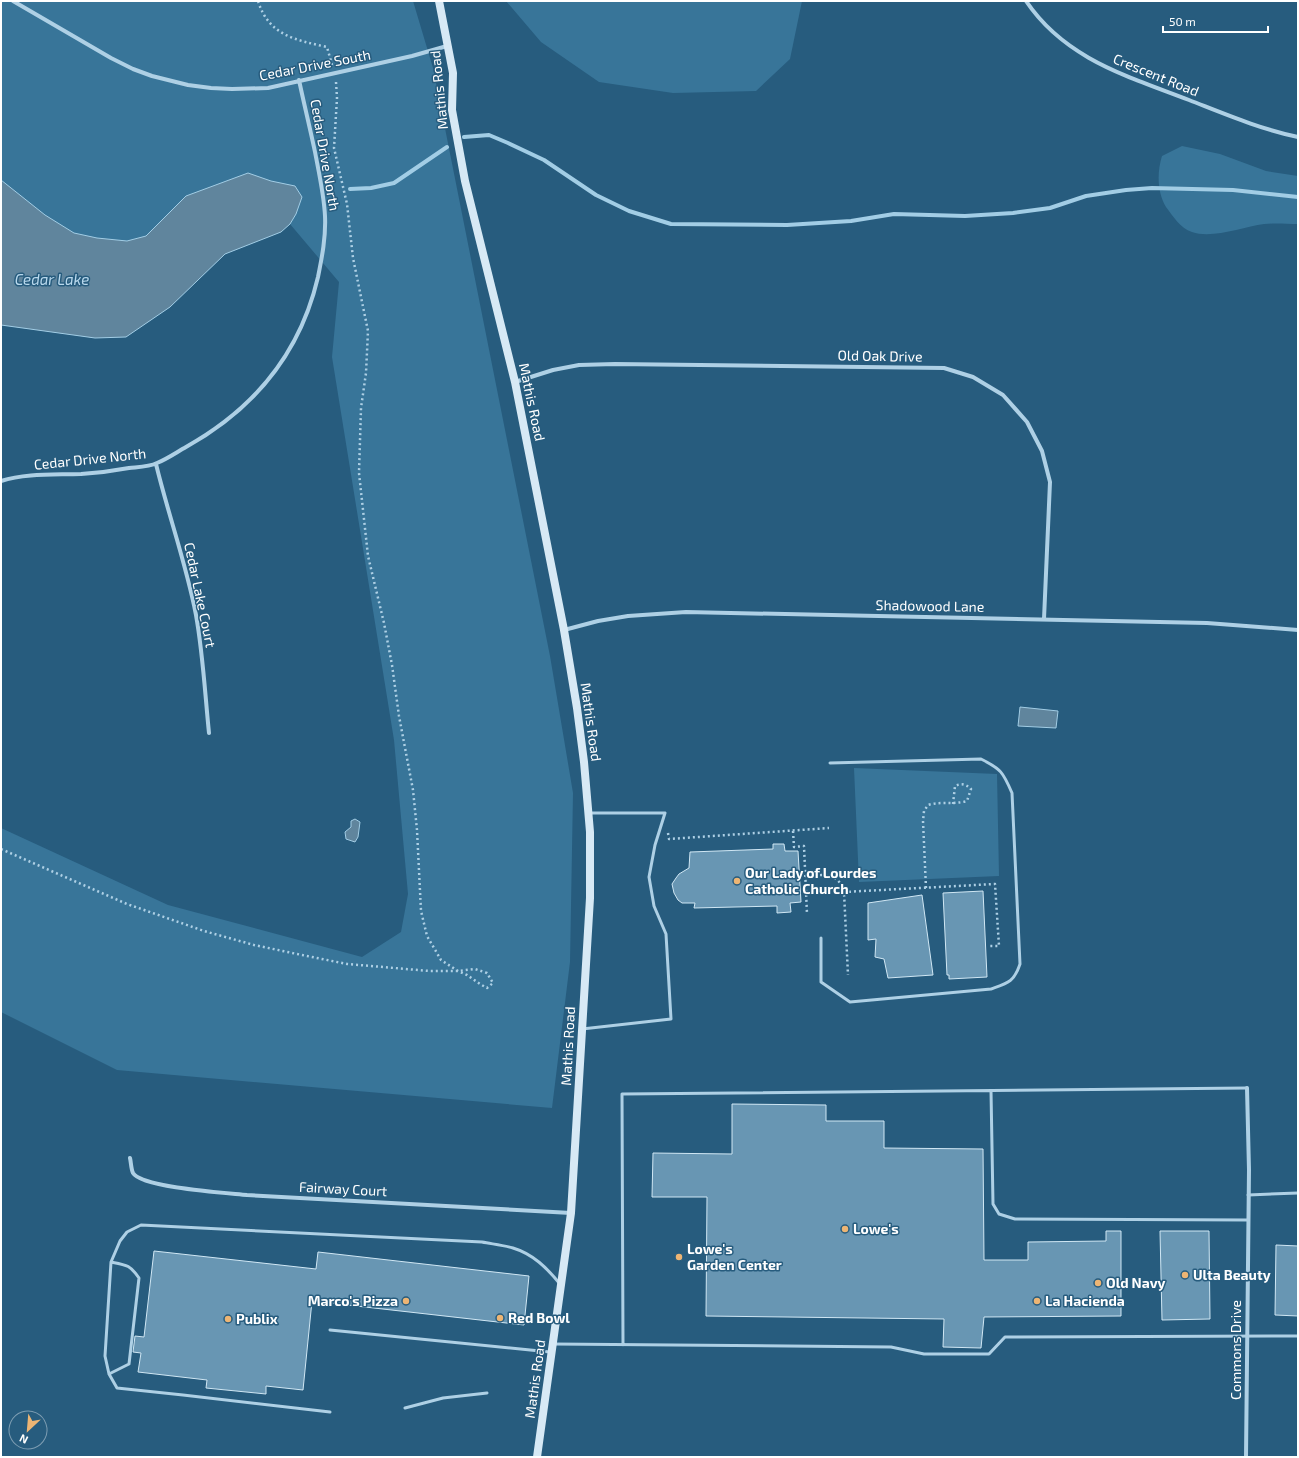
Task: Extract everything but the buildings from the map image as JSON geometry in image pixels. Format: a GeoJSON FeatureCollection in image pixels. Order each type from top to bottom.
{"type":"FeatureCollection","features":[{"type":"Feature","properties":{"kind":"street","name":"Cedar Drive South"},"geometry":{"type":"LineString","coordinates":[[13,1],[111,58],[133,69],[152,76],[188,85],[232,89],[268,88],[412,56],[447,46]]}},
{"type":"Feature","properties":{"kind":"street","name":"Mathis Road"},"geometry":{"type":"LineString","coordinates":[[439,1],[453,73],[452,110],[465,181],[515,382],[564,630],[578,708],[590,832],[590,898],[571,1213],[537,1457]]}},
{"type":"Feature","properties":{"kind":"street","name":"Crescent Road"},"geometry":{"type":"LineString","coordinates":[[1026,1],[1043,22],[1071,47],[1110,69],[1256,126],[1298,137]]}},
{"type":"Feature","properties":{"kind":"street","name":"Cedar Drive North"},"geometry":{"type":"LineString","coordinates":[[1,481],[31,476],[114,471],[156,464],[203,437],[228,420],[250,401],[283,361],[297,337],[308,312],[321,264],[324,238],[325,216],[322,185],[299,80]]}},
{"type":"Feature","properties":{"kind":"street","name":"Old Oak Drive"},"geometry":{"type":"LineString","coordinates":[[515,382],[553,370],[579,365],[615,364],[944,368],[973,377],[1003,395],[1027,422],[1042,451],[1050,482],[1044,620]]}},
{"type":"Feature","properties":{"kind":"street","name":"Cedar Lake Court"},"geometry":{"type":"LineString","coordinates":[[156,464],[186,571],[196,615],[202,655],[208,733]]}},
{"type":"Feature","properties":{"kind":"street","name":"Shadowood Lane"},"geometry":{"type":"LineString","coordinates":[[564,630],[598,621],[628,616],[686,612],[1207,624],[1298,630]]}},
{"type":"Feature","properties":{"kind":"street","name":"Commons Drive"},"geometry":{"type":"LineString","coordinates":[[1246,1457],[1248,1220],[1247,1088]]}},
{"type":"Feature","properties":{"kind":"street","name":"Fairway Court"},"geometry":{"type":"LineString","coordinates":[[130,1158],[133,1173],[146,1180],[207,1192],[255,1196],[571,1213]]}},
{"type":"Feature","properties":{"kind":"lane"},"geometry":{"type":"LineString","coordinates":[[821,938],[821,982],[850,1002],[991,989],[1007,984],[1016,976],[1020,964],[1012,793],[1004,775],[994,765],[981,759],[830,763]]}},
{"type":"Feature","properties":{"kind":"lane"},"geometry":{"type":"LineString","coordinates":[[582,1029],[672,1019],[666,934],[654,906],[649,877],[655,845],[665,813],[588,813]]}},
{"type":"Feature","properties":{"kind":"lane"},"geometry":{"type":"LineString","coordinates":[[624,1345],[622,1094],[1247,1088]]}},
{"type":"Feature","properties":{"kind":"lane"},"geometry":{"type":"LineString","coordinates":[[991,1091],[993,1204],[998,1214],[1015,1219],[1248,1220]]}},
{"type":"Feature","properties":{"kind":"lane"},"geometry":{"type":"LineString","coordinates":[[1248,1195],[1298,1193]]}},
{"type":"Feature","properties":{"kind":"lane"},"geometry":{"type":"LineString","coordinates":[[330,1412],[117,1388],[109,1374],[105,1356],[111,1262],[120,1241],[127,1232],[141,1225],[482,1242],[513,1248],[530,1256],[546,1268],[561,1285]]}},
{"type":"Feature","properties":{"kind":"lane"},"geometry":{"type":"LineString","coordinates":[[109,1374],[129,1364],[139,1278],[131,1268],[122,1264],[111,1262]]}},
{"type":"Feature","properties":{"kind":"lane"},"geometry":{"type":"LineString","coordinates":[[330,1330],[552,1348],[624,1345],[891,1347],[924,1354],[989,1354],[1005,1337],[1298,1336]]}},
{"type":"Feature","properties":{"kind":"lane"},"geometry":{"type":"LineString","coordinates":[[406,1408],[443,1398],[487,1393]]}},
{"type":"Feature","properties":{"kind":"path"},"geometry":{"type":"LineString","coordinates":[[1,850],[127,904],[204,931],[302,956],[347,964],[384,968],[458,972],[475,969],[487,973],[493,983],[487,988],[467,975],[458,972],[441,960],[427,936],[421,910],[414,790],[399,716],[392,665],[384,623],[368,556],[359,474],[361,408],[366,373],[368,331],[353,258],[347,204],[334,148],[337,98],[335,74],[327,47],[294,40],[271,25],[261,10],[258,1]]}},
{"type":"Feature","properties":{"kind":"path"},"geometry":{"type":"LineString","coordinates":[[926,888],[923,821],[924,811],[928,805],[936,803],[953,804],[967,801],[971,789],[966,784],[959,784],[955,786],[953,804]]}},
{"type":"Feature","properties":{"kind":"path"},"geometry":{"type":"LineString","coordinates":[[662,822],[668,824],[669,839],[829,828]]}},
{"type":"Feature","properties":{"kind":"path"},"geometry":{"type":"LineString","coordinates":[[793,831],[794,847],[804,846],[807,914]]}},
{"type":"Feature","properties":{"kind":"path"},"geometry":{"type":"LineString","coordinates":[[805,876],[828,875],[836,878],[842,884],[844,892],[848,975]]}},
{"type":"Feature","properties":{"kind":"path"},"geometry":{"type":"LineString","coordinates":[[844,892],[995,884],[999,946],[988,946]]}},
{"type":"Feature","properties":{"kind":"shaded area"},"geometry":{"type":"Polygon","coordinates":[[[1,1],[413,1],[433,68],[550,656],[573,793],[570,962],[552,1108],[117,1070],[1,1012],[1,828],[168,905],[362,957],[401,932],[408,894],[394,740],[332,357],[339,282],[290,224],[281,232],[225,254],[170,307],[126,337],[95,338],[1,325],[1,1]]]}},
{"type":"Feature","properties":{"kind":"shaded area"},"geometry":{"type":"Polygon","coordinates":[[[506,1],[802,1],[790,59],[756,91],[673,93],[599,82],[541,42],[506,1]]]}},
{"type":"Feature","properties":{"kind":"shaded area"},"geometry":{"type":"Polygon","coordinates":[[[1182,146],[1220,154],[1266,171],[1298,176],[1298,224],[1264,224],[1228,232],[1209,234],[1200,234],[1184,228],[1166,207],[1159,188],[1159,169],[1162,156],[1182,146]]]}},
{"type":"Feature","properties":{"kind":"shaded area"},"geometry":{"type":"Polygon","coordinates":[[[854,768],[997,774],[999,876],[859,882],[854,768]]]}},
{"type":"Feature","properties":{"kind":"water","name":"Cedar Lake"},"geometry":{"type":"Polygon","coordinates":[[[248,173],[271,181],[295,186],[302,197],[296,214],[290,224],[281,232],[225,254],[170,307],[126,337],[95,338],[1,325],[1,180],[45,215],[74,233],[97,238],[127,241],[146,236],[186,196],[248,173]]]}},
{"type":"Feature","properties":{"kind":"water"},"geometry":{"type":"Polygon","coordinates":[[[1020,707],[1058,711],[1056,728],[1018,726],[1020,707]]]}},
{"type":"Feature","properties":{"kind":"water"},"geometry":{"type":"Polygon","coordinates":[[[355,819],[360,822],[358,837],[355,842],[346,839],[345,832],[351,827],[351,821],[355,819]]]}},
{"type":"Feature","properties":{"kind":"waterway"},"geometry":{"type":"LineString","coordinates":[[464,137],[489,135],[544,160],[596,195],[629,211],[671,224],[787,225],[851,221],[894,214],[965,216],[1013,213],[1050,208],[1086,196],[1152,188],[1233,190],[1298,197]]}},
{"type":"Feature","properties":{"kind":"waterway"},"geometry":{"type":"LineString","coordinates":[[350,189],[371,188],[394,183],[447,147]]}},
{"type":"Feature","properties":{"kind":"place","name":"Our Lady of Lourdes Catholic Church"},"geometry":{"type":"Point","coordinates":[737,881]}},
{"type":"Feature","properties":{"kind":"place","name":"Lowe's"},"geometry":{"type":"Point","coordinates":[845,1229]}},
{"type":"Feature","properties":{"kind":"place","name":"Lowe's Garden Center"},"geometry":{"type":"Point","coordinates":[679,1257]}},
{"type":"Feature","properties":{"kind":"place","name":"Ulta Beauty"},"geometry":{"type":"Point","coordinates":[1185,1275]}},
{"type":"Feature","properties":{"kind":"place","name":"Old Navy"},"geometry":{"type":"Point","coordinates":[1098,1283]}},
{"type":"Feature","properties":{"kind":"place","name":"Marco's Pizza"},"geometry":{"type":"Point","coordinates":[406,1301]}},
{"type":"Feature","properties":{"kind":"place","name":"La Hacienda"},"geometry":{"type":"Point","coordinates":[1037,1301]}},
{"type":"Feature","properties":{"kind":"place","name":"Red Bowl"},"geometry":{"type":"Point","coordinates":[500,1318]}},
{"type":"Feature","properties":{"kind":"place","name":"Publix"},"geometry":{"type":"Point","coordinates":[228,1319]}}]}
